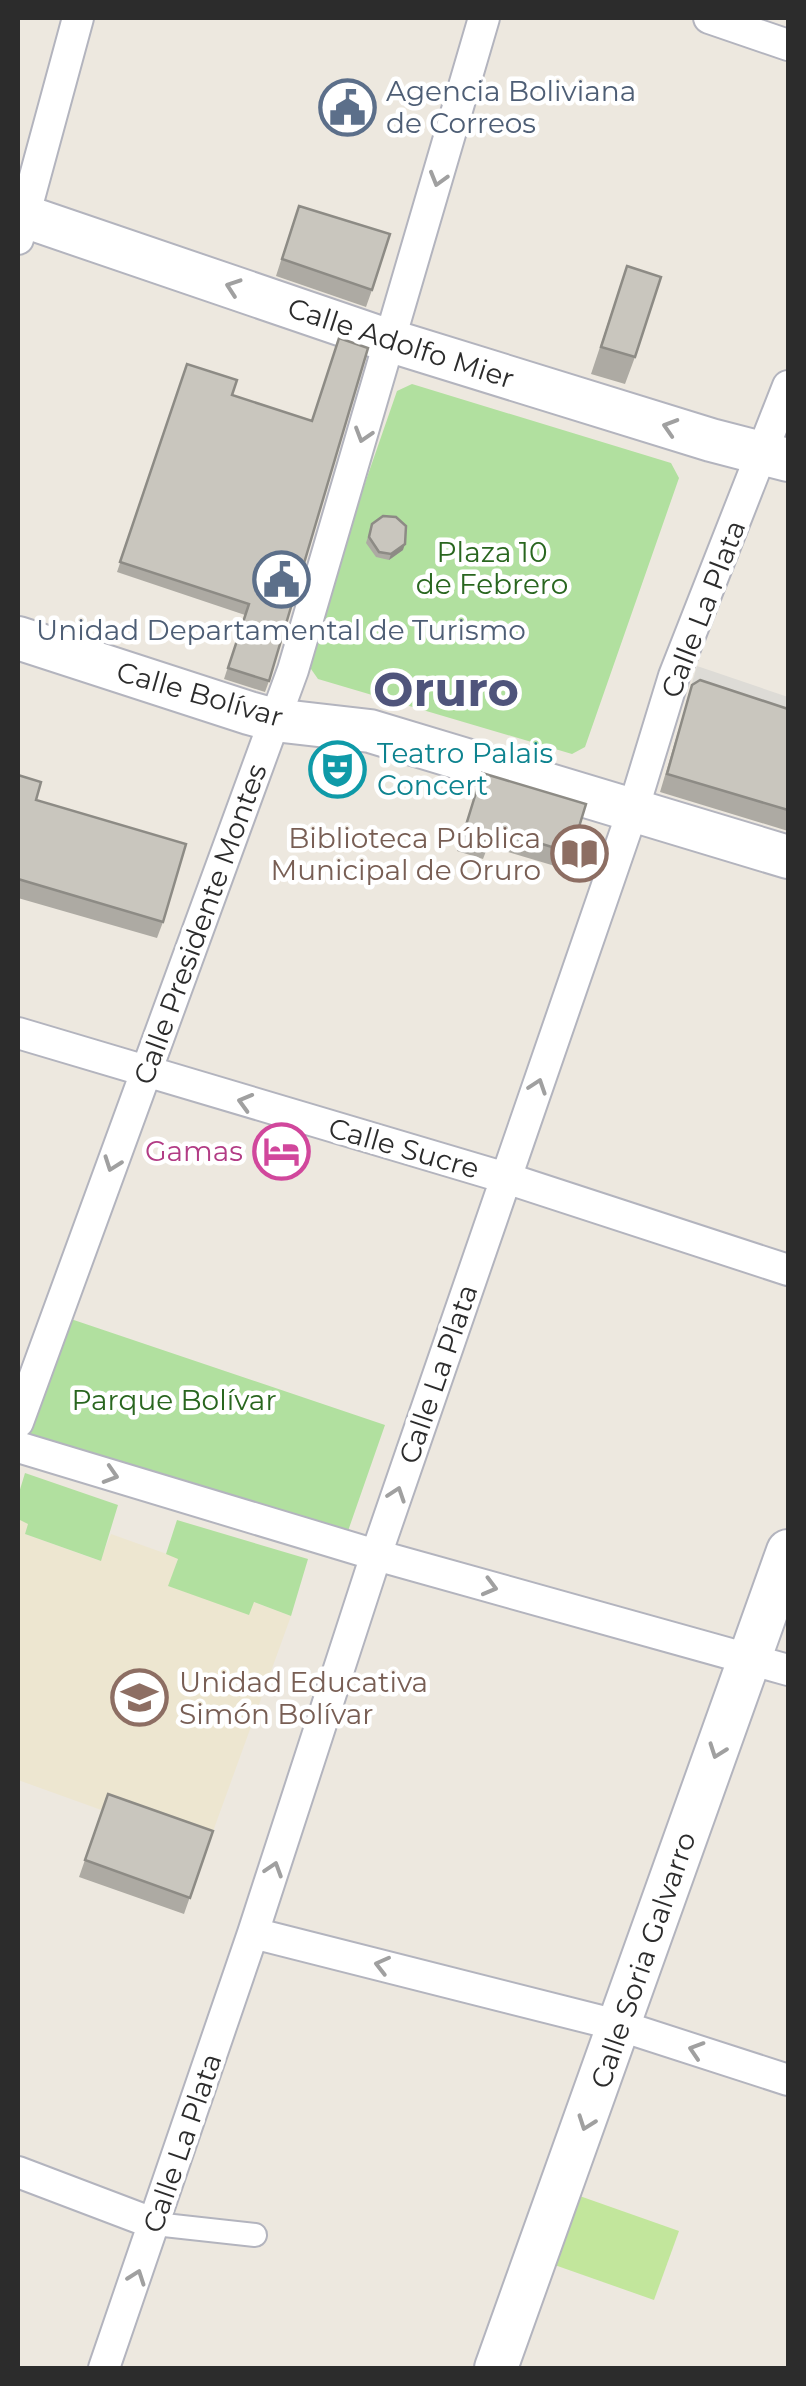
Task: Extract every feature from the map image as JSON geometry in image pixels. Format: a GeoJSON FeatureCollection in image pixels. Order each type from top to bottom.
{"type":"FeatureCollection","features":[{"type":"Feature","properties":{"kind":"main road","name":"Calle Adolfo Mier"},"geometry":{"type":"LineString","coordinates":[[20,223],[710,440],[776,456]]}},
{"type":"Feature","properties":{"kind":"main road","name":"Calle Bolívar"},"geometry":{"type":"LineString","coordinates":[[18,638],[274,720],[370,731],[633,810],[786,847]]}},
{"type":"Feature","properties":{"kind":"main road","name":"Calle Soria Galvarro"},"geometry":{"type":"LineString","coordinates":[[496,2368],[621,2026],[656,1916],[770,1664],[788,1551]]}},
{"type":"Feature","properties":{"kind":"street"},"geometry":{"type":"LineString","coordinates":[[20,223],[78,18]]}},
{"type":"Feature","properties":{"kind":"street","name":"Calle Presidente Montes"},"geometry":{"type":"LineString","coordinates":[[18,1422],[292,670],[484,18]]}},
{"type":"Feature","properties":{"kind":"street"},"geometry":{"type":"LineString","coordinates":[[709,18],[788,44]]}},
{"type":"Feature","properties":{"kind":"street","name":"Calle La Plata"},"geometry":{"type":"LineString","coordinates":[[104,2368],[253,1933],[376,1555],[633,810],[776,456],[788,386]]}},
{"type":"Feature","properties":{"kind":"street","name":"Calle Sucre"},"geometry":{"type":"LineString","coordinates":[[18,1033],[506,1178],[788,1270]]}},
{"type":"Feature","properties":{"kind":"street"},"geometry":{"type":"LineString","coordinates":[[18,1448],[376,1555],[770,1664]]}},
{"type":"Feature","properties":{"kind":"street"},"geometry":{"type":"LineString","coordinates":[[253,1933],[621,2026],[788,2080]]}},
{"type":"Feature","properties":{"kind":"street"},"geometry":{"type":"LineString","coordinates":[[18,2172],[155,2224],[255,2235]]}},
{"type":"Feature","properties":{"kind":"shaded area"},"geometry":{"type":"Polygon","coordinates":[[[697,666],[788,697],[788,726],[686,703],[697,666]]]}},
{"type":"Feature","properties":{"kind":"shaded area","name":"Unidad Educativa Simón Bolívar"},"geometry":{"type":"Polygon","coordinates":[[[18,1519],[29,1523],[25,1534],[100,1561],[111,1534],[178,1558],[169,1586],[249,1614],[253,1602],[291,1616],[207,1848],[18,1780],[18,1519]]]}},
{"type":"Feature","properties":{"kind":"green space","name":"Plaza 10 de Febrero"},"geometry":{"type":"Polygon","coordinates":[[[412,384],[671,463],[679,478],[585,747],[572,754],[318,679],[304,659],[397,391],[412,384]]]}},
{"type":"Feature","properties":{"kind":"green space","name":"Parque Bolívar"},"geometry":{"type":"Polygon","coordinates":[[[59,1315],[385,1425],[348,1531],[18,1432],[59,1315]]]}},
{"type":"Feature","properties":{"kind":"green space"},"geometry":{"type":"Polygon","coordinates":[[[25,1473],[118,1505],[101,1561],[25,1534],[28,1524],[18,1519],[18,1496],[25,1473]]]}},
{"type":"Feature","properties":{"kind":"green space"},"geometry":{"type":"Polygon","coordinates":[[[177,1520],[308,1559],[291,1616],[254,1602],[249,1615],[168,1586],[178,1559],[166,1554],[177,1520]]]}},
{"type":"Feature","properties":{"kind":"green space"},"geometry":{"type":"Polygon","coordinates":[[[574,2194],[679,2231],[654,2300],[549,2263],[574,2194]]]}},
{"type":"Feature","properties":{"kind":"building"},"geometry":{"type":"Polygon","coordinates":[[[299,206],[390,234],[372,290],[282,259],[299,206]]]}},
{"type":"Feature","properties":{"kind":"building"},"geometry":{"type":"Polygon","coordinates":[[[627,266],[661,277],[635,357],[601,347],[627,266]]]}},
{"type":"Feature","properties":{"kind":"building"},"geometry":{"type":"Polygon","coordinates":[[[339,338],[368,348],[269,681],[228,668],[249,604],[120,562],[187,364],[237,380],[232,395],[312,421],[339,338]]]}},
{"type":"Feature","properties":{"kind":"building"},"geometry":{"type":"Polygon","coordinates":[[[383,516],[396,517],[406,526],[405,544],[391,554],[379,552],[369,537],[372,524],[383,516]]]}},
{"type":"Feature","properties":{"kind":"building"},"geometry":{"type":"Polygon","coordinates":[[[700,680],[788,709],[788,810],[667,774],[692,685],[700,680]]]}},
{"type":"Feature","properties":{"kind":"building"},"geometry":{"type":"Polygon","coordinates":[[[482,773],[586,804],[571,853],[494,829],[489,843],[463,835],[482,773]]]}},
{"type":"Feature","properties":{"kind":"building"},"geometry":{"type":"Polygon","coordinates":[[[18,775],[41,782],[36,800],[186,844],[163,922],[18,879],[18,775]]]}},
{"type":"Feature","properties":{"kind":"building"},"geometry":{"type":"Polygon","coordinates":[[[108,1794],[213,1831],[190,1898],[85,1860],[108,1794]]]}},
{"type":"Feature","properties":{"kind":"place","name":"Agencia Boliviana de Correos"},"geometry":{"type":"Point","coordinates":[347,107]}},
{"type":"Feature","properties":{"kind":"place","name":"Unidad Departamental de Turismo"},"geometry":{"type":"Point","coordinates":[281,579]}},
{"type":"Feature","properties":{"kind":"place","name":"Teatro Palais Concert"},"geometry":{"type":"Point","coordinates":[338,769]}},
{"type":"Feature","properties":{"kind":"place","name":"Biblioteca Pública Municipal de Oruro"},"geometry":{"type":"Point","coordinates":[580,854]}},
{"type":"Feature","properties":{"kind":"place","name":"Gamas"},"geometry":{"type":"Point","coordinates":[282,1151]}},
{"type":"Feature","properties":{"kind":"place","name":"Unidad Educativa Simón Bolívar"},"geometry":{"type":"Point","coordinates":[140,1698]}},
{"type":"Feature","properties":{"kind":"district","name":"Oruro"},"geometry":{"type":"Point","coordinates":[446,689]}}]}
